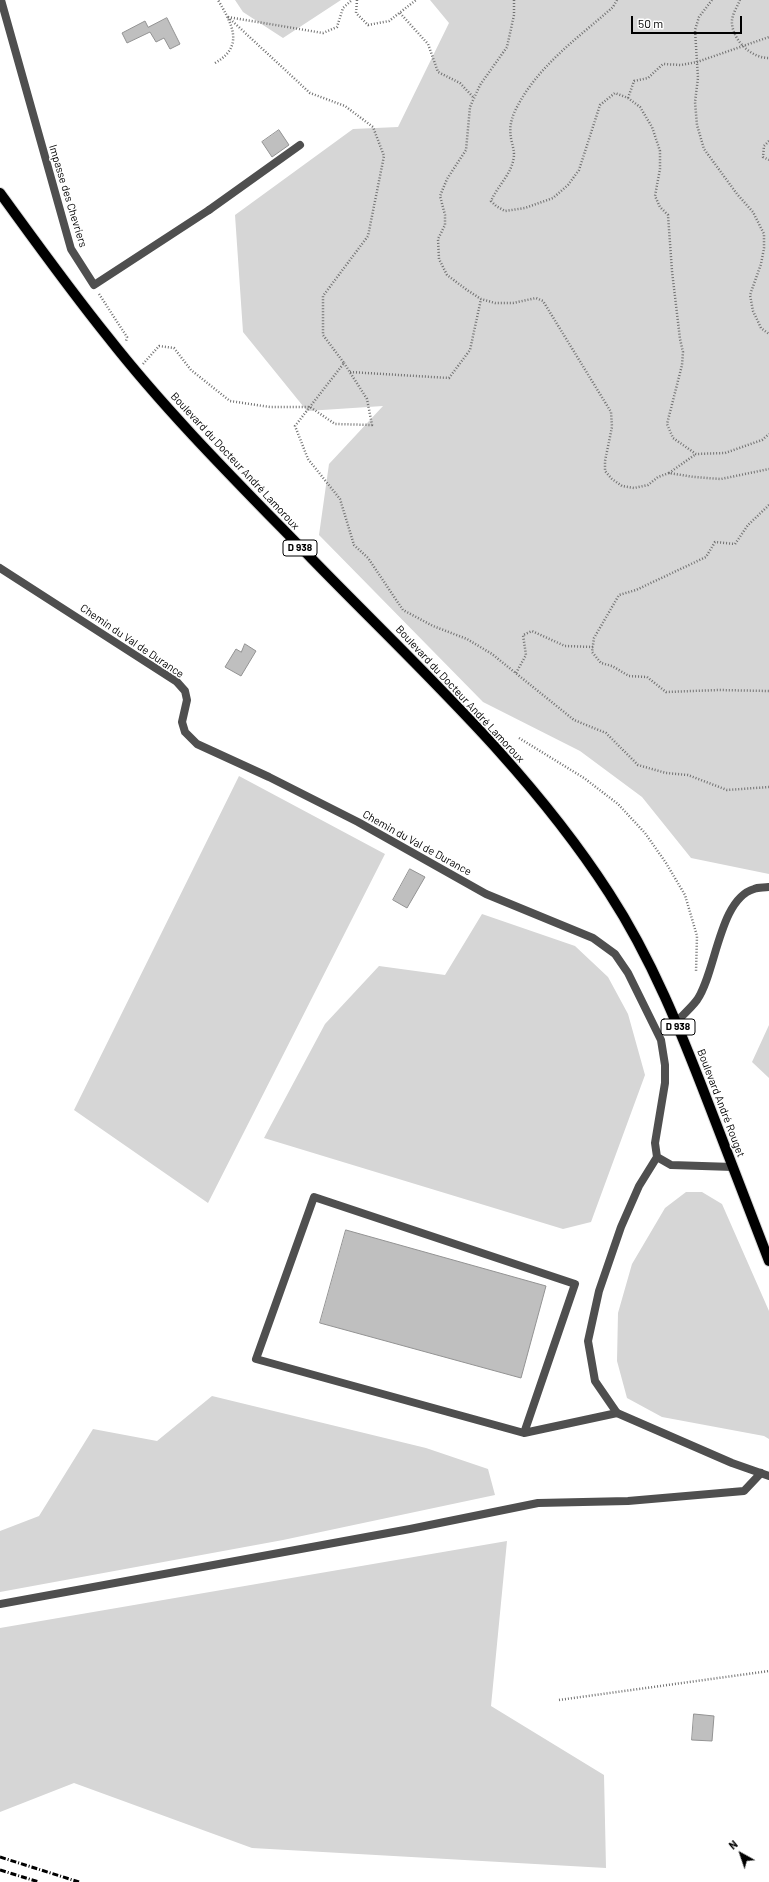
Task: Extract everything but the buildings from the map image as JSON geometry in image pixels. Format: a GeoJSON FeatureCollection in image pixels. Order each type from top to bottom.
{"type":"FeatureCollection","features":[{"type":"Feature","properties":{"kind":"main road","name":"Boulevard du Docteur André Lamoroux"},"geometry":{"type":"LineString","coordinates":[[0,192],[71,289],[136,372],[198,441],[499,752],[557,820],[610,894]]}},
{"type":"Feature","properties":{"kind":"main road","name":"Boulevard André Rouget"},"geometry":{"type":"LineString","coordinates":[[610,894],[643,950],[676,1022],[769,1261]]}},
{"type":"Feature","properties":{"kind":"street","name":"Impasse des Chevriers"},"geometry":{"type":"LineString","coordinates":[[1,0],[71,249],[94,285]]}},
{"type":"Feature","properties":{"kind":"street"},"geometry":{"type":"LineString","coordinates":[[94,285],[209,210],[300,145]]}},
{"type":"Feature","properties":{"kind":"street","name":"Chemin du Val de Durance"},"geometry":{"type":"LineString","coordinates":[[0,568],[177,682],[185,691],[187,700],[182,722],[185,732],[197,744],[269,777],[358,822],[486,894],[593,938],[615,954],[628,973],[661,1040],[665,1065],[665,1083],[655,1143],[657,1157]]}},
{"type":"Feature","properties":{"kind":"street"},"geometry":{"type":"LineString","coordinates":[[676,1022],[697,1000],[704,987],[732,905],[743,894],[754,888],[769,887]]}},
{"type":"Feature","properties":{"kind":"street"},"geometry":{"type":"LineString","coordinates":[[733,1166],[671,1165],[663,1162],[657,1157],[639,1186],[621,1227],[599,1292],[588,1341],[595,1381],[617,1413],[732,1463],[765,1475]]}},
{"type":"Feature","properties":{"kind":"street"},"geometry":{"type":"LineString","coordinates":[[524,1433],[575,1284],[314,1197],[256,1359],[524,1433],[617,1413]]}},
{"type":"Feature","properties":{"kind":"street"},"geometry":{"type":"LineString","coordinates":[[0,1604],[410,1529],[538,1503],[628,1501],[744,1491],[765,1475]]}},
{"type":"Feature","properties":{"kind":"path"},"geometry":{"type":"LineString","coordinates":[[215,63],[225,57],[233,45],[233,29],[218,0]]}},
{"type":"Feature","properties":{"kind":"path"},"geometry":{"type":"LineString","coordinates":[[228,17],[323,33],[337,27],[343,8],[352,0]]}},
{"type":"Feature","properties":{"kind":"path"},"geometry":{"type":"LineString","coordinates":[[357,0],[356,13],[368,25],[390,21],[416,0]]}},
{"type":"Feature","properties":{"kind":"path"},"geometry":{"type":"LineString","coordinates":[[514,0],[514,15],[507,47],[480,85],[474,98],[470,107],[466,150],[447,179],[440,196],[445,215],[445,225],[438,240],[438,253],[439,259],[447,275],[481,299],[495,303],[536,298],[543,301],[611,412],[612,427],[605,471],[612,479],[622,486],[634,488],[648,485],[658,477],[669,473],[696,454],[725,453],[762,440],[769,434]]}},
{"type":"Feature","properties":{"kind":"path"},"geometry":{"type":"LineString","coordinates":[[617,0],[613,7],[569,43],[538,75],[515,110],[509,127],[514,154],[511,170],[496,189],[491,201],[505,211],[525,208],[553,198],[568,185],[579,170],[600,105],[615,93],[628,98],[640,107],[652,127],[660,151],[660,170],[655,196],[660,207],[668,216],[672,272],[680,339],[683,352],[682,364],[667,424],[673,438],[696,454]]}},
{"type":"Feature","properties":{"kind":"path"},"geometry":{"type":"LineString","coordinates":[[712,0],[699,17],[695,30],[698,78],[695,102],[697,125],[704,149],[737,194],[753,212],[764,234],[764,248],[761,264],[750,295],[753,311],[758,322],[761,328],[769,334]]}},
{"type":"Feature","properties":{"kind":"path"},"geometry":{"type":"LineString","coordinates":[[740,0],[732,23],[737,39],[751,52],[762,58],[769,58]]}},
{"type":"Feature","properties":{"kind":"path"},"geometry":{"type":"LineString","coordinates":[[400,13],[428,44],[438,72],[460,84],[474,98]]}},
{"type":"Feature","properties":{"kind":"path"},"geometry":{"type":"LineString","coordinates":[[136,372],[159,346],[174,348],[191,370],[230,401],[270,407],[310,407],[335,424],[372,425],[367,399],[344,363],[323,335],[323,296],[368,236],[384,156],[373,127],[345,106],[310,93],[228,17]]}},
{"type":"Feature","properties":{"kind":"path"},"geometry":{"type":"LineString","coordinates":[[628,98],[634,81],[648,78],[663,64],[697,62],[769,36]]}},
{"type":"Feature","properties":{"kind":"path"},"geometry":{"type":"LineString","coordinates":[[769,140],[764,146],[763,157],[769,160]]}},
{"type":"Feature","properties":{"kind":"path"},"geometry":{"type":"LineString","coordinates":[[94,285],[127,337],[122,354]]}},
{"type":"Feature","properties":{"kind":"path"},"geometry":{"type":"LineString","coordinates":[[350,372],[449,378],[470,350],[481,299]]}},
{"type":"Feature","properties":{"kind":"path"},"geometry":{"type":"LineString","coordinates":[[344,363],[295,426],[308,459],[340,499],[354,545],[368,558],[403,610],[433,626],[467,639],[492,654],[574,720],[606,733],[638,765],[666,773],[688,775],[727,790],[769,787]]}},
{"type":"Feature","properties":{"kind":"path"},"geometry":{"type":"LineString","coordinates":[[669,473],[721,479],[769,470]]}},
{"type":"Feature","properties":{"kind":"path"},"geometry":{"type":"LineString","coordinates":[[769,505],[748,525],[735,544],[715,542],[706,557],[636,590],[619,596],[594,638],[592,652],[601,663],[612,666],[629,676],[647,677],[666,692],[719,690],[769,691]]}},
{"type":"Feature","properties":{"kind":"path"},"geometry":{"type":"LineString","coordinates":[[516,673],[526,655],[523,635],[532,631],[566,646],[593,648]]}},
{"type":"Feature","properties":{"kind":"path"},"geometry":{"type":"LineString","coordinates":[[519,738],[584,778],[618,804],[645,833],[666,863],[685,896],[697,936],[696,976]]}},
{"type":"Feature","properties":{"kind":"path"},"geometry":{"type":"LineString","coordinates":[[559,1700],[769,1671]]}},
{"type":"Feature","properties":{"kind":"shaded area"},"geometry":{"type":"Polygon","coordinates":[[[235,0],[341,0],[283,38],[243,12],[235,0]]]}},
{"type":"Feature","properties":{"kind":"shaded area"},"geometry":{"type":"Polygon","coordinates":[[[430,0],[769,0],[769,874],[691,858],[642,797],[580,751],[483,702],[319,535],[329,464],[383,406],[307,411],[243,332],[235,215],[353,129],[398,127],[449,23],[430,0]]]}},
{"type":"Feature","properties":{"kind":"shaded area"},"geometry":{"type":"Polygon","coordinates":[[[239,776],[385,854],[208,1203],[74,1110],[239,776]]]}},
{"type":"Feature","properties":{"kind":"shaded area"},"geometry":{"type":"Polygon","coordinates":[[[482,914],[575,946],[608,977],[628,1014],[645,1075],[591,1222],[563,1229],[264,1138],[325,1024],[379,966],[445,975],[482,914]]]}},
{"type":"Feature","properties":{"kind":"shaded area"},"geometry":{"type":"Polygon","coordinates":[[[769,1025],[769,1078],[752,1062],[769,1025]]]}},
{"type":"Feature","properties":{"kind":"shaded area"},"geometry":{"type":"Polygon","coordinates":[[[686,1192],[702,1192],[722,1204],[769,1311],[769,1439],[764,1436],[662,1417],[627,1398],[617,1361],[618,1313],[632,1264],[665,1208],[686,1192]]]}},
{"type":"Feature","properties":{"kind":"shaded area"},"geometry":{"type":"Polygon","coordinates":[[[212,1396],[426,1448],[488,1469],[495,1495],[283,1540],[0,1592],[0,1531],[39,1516],[93,1429],[157,1441],[212,1396]]]}},
{"type":"Feature","properties":{"kind":"shaded area"},"geometry":{"type":"Polygon","coordinates":[[[507,1541],[491,1706],[604,1775],[606,1868],[252,1848],[74,1783],[0,1812],[0,1628],[507,1541]]]}},
{"type":"Feature","properties":{"kind":"railway"},"geometry":{"type":"LineString","coordinates":[[0,1857],[79,1882]]}},
{"type":"Feature","properties":{"kind":"railway"},"geometry":{"type":"LineString","coordinates":[[0,1870],[39,1882]]}}]}
